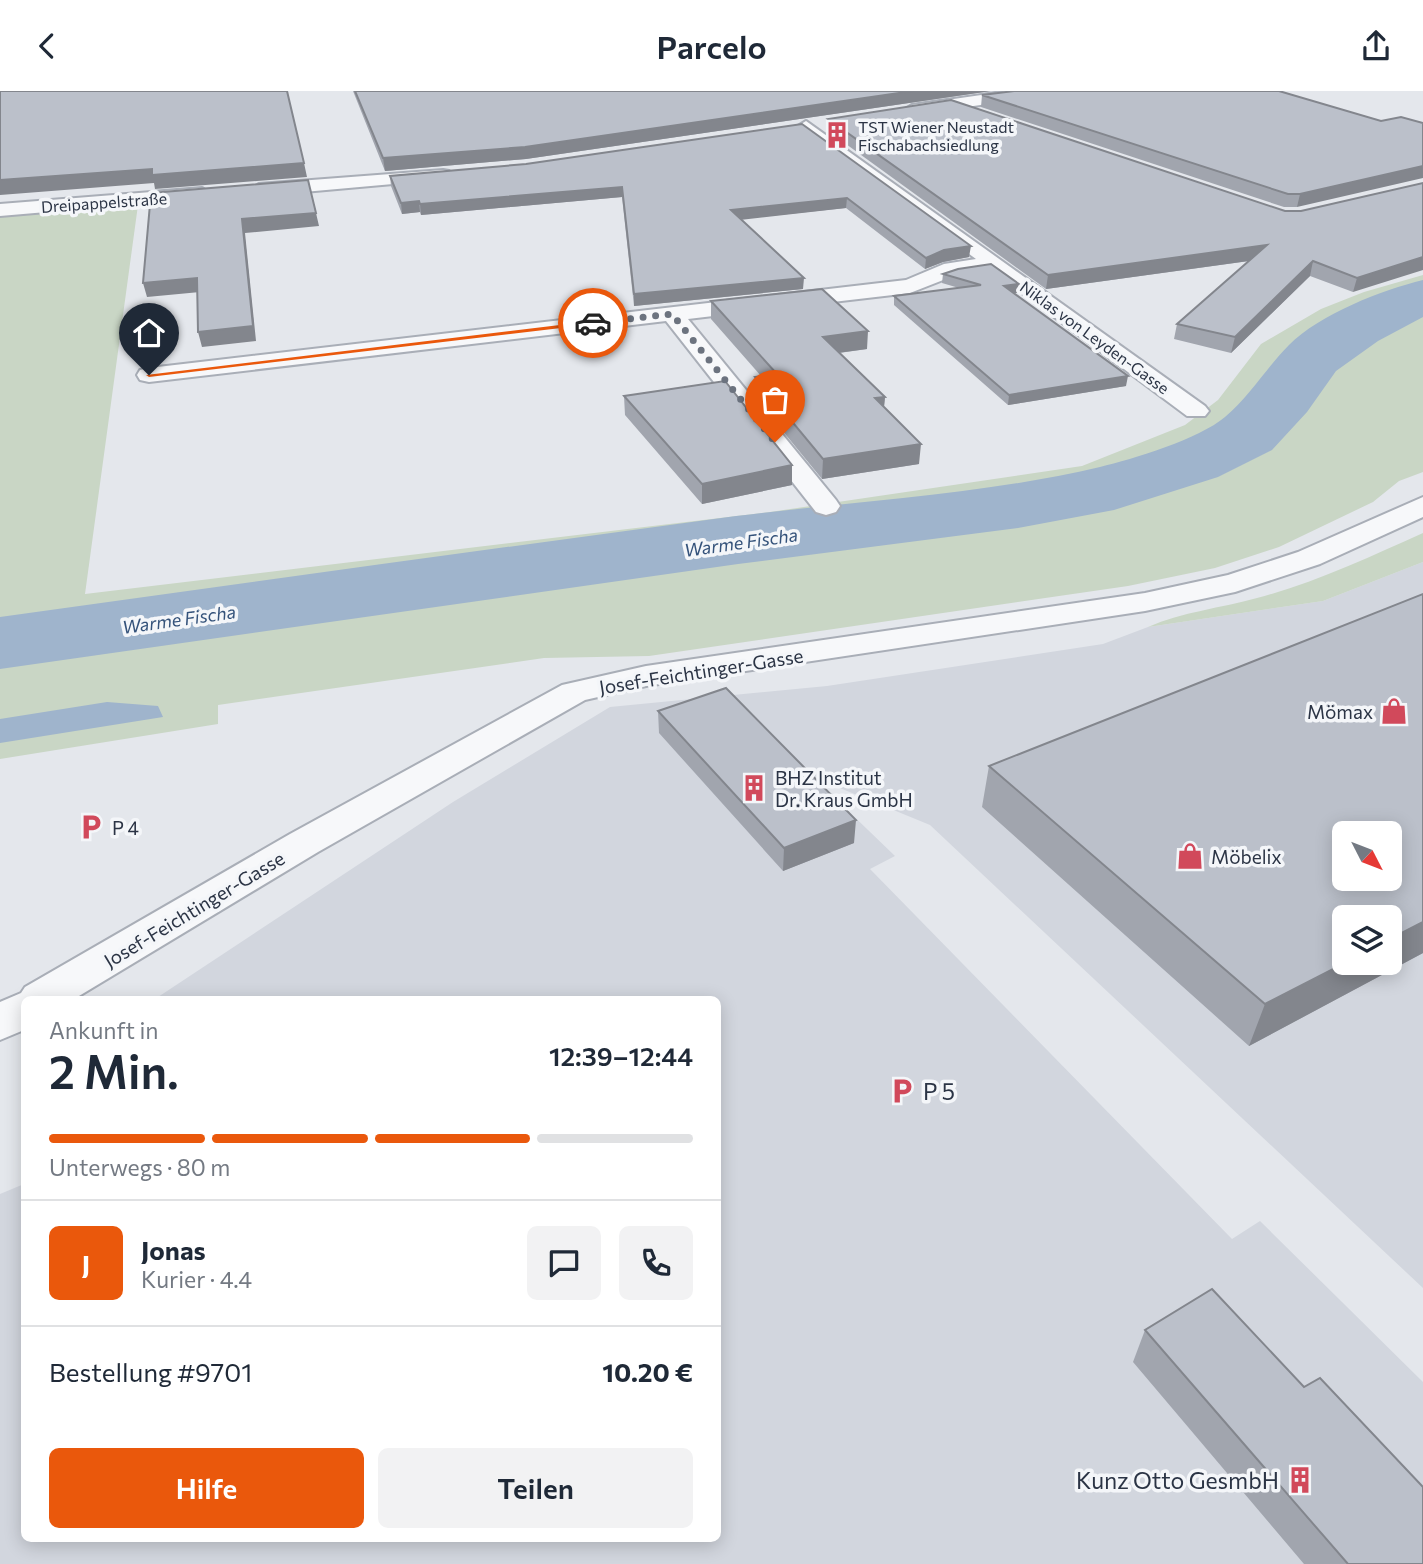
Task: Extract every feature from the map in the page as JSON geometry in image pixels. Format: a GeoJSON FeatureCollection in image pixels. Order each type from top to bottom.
{"type":"FeatureCollection","features":[{"type":"Feature","properties":{"kind":"street"},"geometry":{"type":"LineString","coordinates":[[901,108],[948,105],[1041,91]]}},
{"type":"Feature","properties":{"kind":"street"},"geometry":{"type":"LineString","coordinates":[[948,105],[988,118]]}},
{"type":"Feature","properties":{"kind":"street","name":"Niklas von Leyden-Gasse"},"geometry":{"type":"LineString","coordinates":[[834,122],[799,127],[995,263],[1196,411]]}},
{"type":"Feature","properties":{"kind":"street","name":"Dreipappelstraße"},"geometry":{"type":"LineString","coordinates":[[0,210],[457,174]]}},
{"type":"Feature","properties":{"kind":"street"},"geometry":{"type":"LineString","coordinates":[[149,375],[910,286],[952,269],[995,263]]}},
{"type":"Feature","properties":{"kind":"street"},"geometry":{"type":"LineString","coordinates":[[672,314],[826,506]]}},
{"type":"Feature","properties":{"kind":"street","name":"Josef-Feichtinger-Gasse"},"geometry":{"type":"LineString","coordinates":[[45,996],[316,837],[574,692],[646,676],[1051,617],[1235,583],[1309,558],[1423,506]]}},
{"type":"Feature","properties":{"kind":"street"},"geometry":{"type":"LineString","coordinates":[[0,1023],[21,1011]]}},
{"type":"Feature","properties":{"kind":"shaded area"},"geometry":{"type":"Polygon","coordinates":[[[1423,562],[1423,1288],[930,825],[813,777],[895,856],[870,869],[1232,1239],[1260,1221],[1423,1382],[1423,1564],[0,1564],[0,1194],[21,1185],[21,1542],[721,1542],[721,996],[160,996],[453,802],[610,707],[827,686],[1103,644],[1148,627],[1323,601],[1423,562]]]}},
{"type":"Feature","properties":{"kind":"green space"},"geometry":{"type":"Polygon","coordinates":[[[138,205],[85,594],[770,512],[1082,466],[1185,425],[1218,400],[1261,344],[1321,309],[1364,292],[1423,275],[1423,472],[1399,481],[1373,502],[1279,547],[1215,568],[1128,586],[649,656],[544,658],[218,705],[218,724],[0,759],[0,217],[138,205]]]}},
{"type":"Feature","properties":{"kind":"green space"},"geometry":{"type":"Polygon","coordinates":[[[1423,533],[1423,562],[1323,601],[1148,627],[1300,585],[1423,533]]]}},
{"type":"Feature","properties":{"kind":"water"},"geometry":{"type":"Polygon","coordinates":[[[107,702],[158,706],[163,717],[0,743],[0,719],[107,702]]]}},
{"type":"Feature","properties":{"kind":"building"},"geometry":{"type":"Polygon","coordinates":[[[0,91],[287,91],[304,163],[152,175],[152,169],[0,180],[0,91]]]}},
{"type":"Feature","properties":{"kind":"building"},"geometry":{"type":"Polygon","coordinates":[[[355,91],[913,91],[525,147],[383,158],[355,91]]]}},
{"type":"Feature","properties":{"kind":"building"},"geometry":{"type":"Polygon","coordinates":[[[1014,91],[1279,91],[1381,121],[1401,117],[1423,123],[1423,166],[1300,194],[1288,194],[982,95],[1014,91]]]}},
{"type":"Feature","properties":{"kind":"building"},"geometry":{"type":"Polygon","coordinates":[[[951,100],[1285,211],[1301,211],[1423,183],[1423,257],[1357,278],[1313,261],[1235,337],[1177,324],[1267,245],[1048,275],[828,119],[951,100]]]}},
{"type":"Feature","properties":{"kind":"building"},"geometry":{"type":"Polygon","coordinates":[[[802,124],[971,246],[944,250],[926,258],[847,198],[731,210],[804,278],[634,294],[622,187],[420,204],[419,201],[401,203],[390,176],[526,164],[802,124]]]}},
{"type":"Feature","properties":{"kind":"building"},"geometry":{"type":"Polygon","coordinates":[[[308,180],[316,213],[242,219],[253,326],[198,332],[197,278],[143,283],[151,193],[308,180]]]}},
{"type":"Feature","properties":{"kind":"building"},"geometry":{"type":"Polygon","coordinates":[[[991,264],[1019,284],[1004,286],[1128,376],[1009,395],[894,296],[981,285],[943,274],[991,264]]]}},
{"type":"Feature","properties":{"kind":"building"},"geometry":{"type":"Polygon","coordinates":[[[822,289],[868,331],[823,337],[885,397],[875,398],[921,444],[823,459],[755,377],[777,374],[711,301],[822,289]]]}},
{"type":"Feature","properties":{"kind":"building"},"geometry":{"type":"Polygon","coordinates":[[[725,381],[792,465],[702,484],[624,396],[725,381]]]}},
{"type":"Feature","properties":{"kind":"building","name":"Möbelix"},"geometry":{"type":"Polygon","coordinates":[[[1423,594],[1423,922],[1402,933],[1402,905],[1332,905],[1332,970],[1265,1004],[989,766],[1423,594]]]}},
{"type":"Feature","properties":{"kind":"building","name":"BHZ Institut Dr. Kraus GmbH"},"geometry":{"type":"Polygon","coordinates":[[[726,688],[856,820],[784,848],[658,711],[726,688]]]}},
{"type":"Feature","properties":{"kind":"building","name":"Kunz Otto GesmbH"},"geometry":{"type":"Polygon","coordinates":[[[1212,1289],[1304,1387],[1320,1378],[1423,1487],[1423,1564],[1348,1564],[1145,1330],[1212,1289]]]}},
{"type":"Feature","properties":{"kind":"waterway","name":"Warme Fischa"},"geometry":{"type":"LineString","coordinates":[[0,643],[738,540],[1018,505],[1114,487],[1192,462],[1247,435],[1283,398],[1313,357],[1356,328],[1402,304],[1423,298]]}},
{"type":"Feature","properties":{"kind":"way so far"},"geometry":{"type":"LineString","coordinates":[[593,323],[672,314],[775,442]]}},
{"type":"Feature","properties":{"kind":"place","name":"TST Wiener Neustadt Fischabachsiedlung"},"geometry":{"type":"Point","coordinates":[837,135]}},
{"type":"Feature","properties":{"kind":"place","name":"Mömax"},"geometry":{"type":"Point","coordinates":[1394,711]}},
{"type":"Feature","properties":{"kind":"place","name":"BHZ Institut Dr. Kraus GmbH"},"geometry":{"type":"Point","coordinates":[754,788]}},
{"type":"Feature","properties":{"kind":"place","name":"P 4"},"geometry":{"type":"Point","coordinates":[91,827]}},
{"type":"Feature","properties":{"kind":"place","name":"Möbelix"},"geometry":{"type":"Point","coordinates":[1190,856]}},
{"type":"Feature","properties":{"kind":"place","name":"P 5"},"geometry":{"type":"Point","coordinates":[902,1091]}},
{"type":"Feature","properties":{"kind":"place","name":"Kunz Otto GesmbH"},"geometry":{"type":"Point","coordinates":[1300,1480]}},
{"type":"Feature","properties":{"kind":"route"},"geometry":{"type":"LineString","coordinates":[[149,375],[593,323]]}}]}
